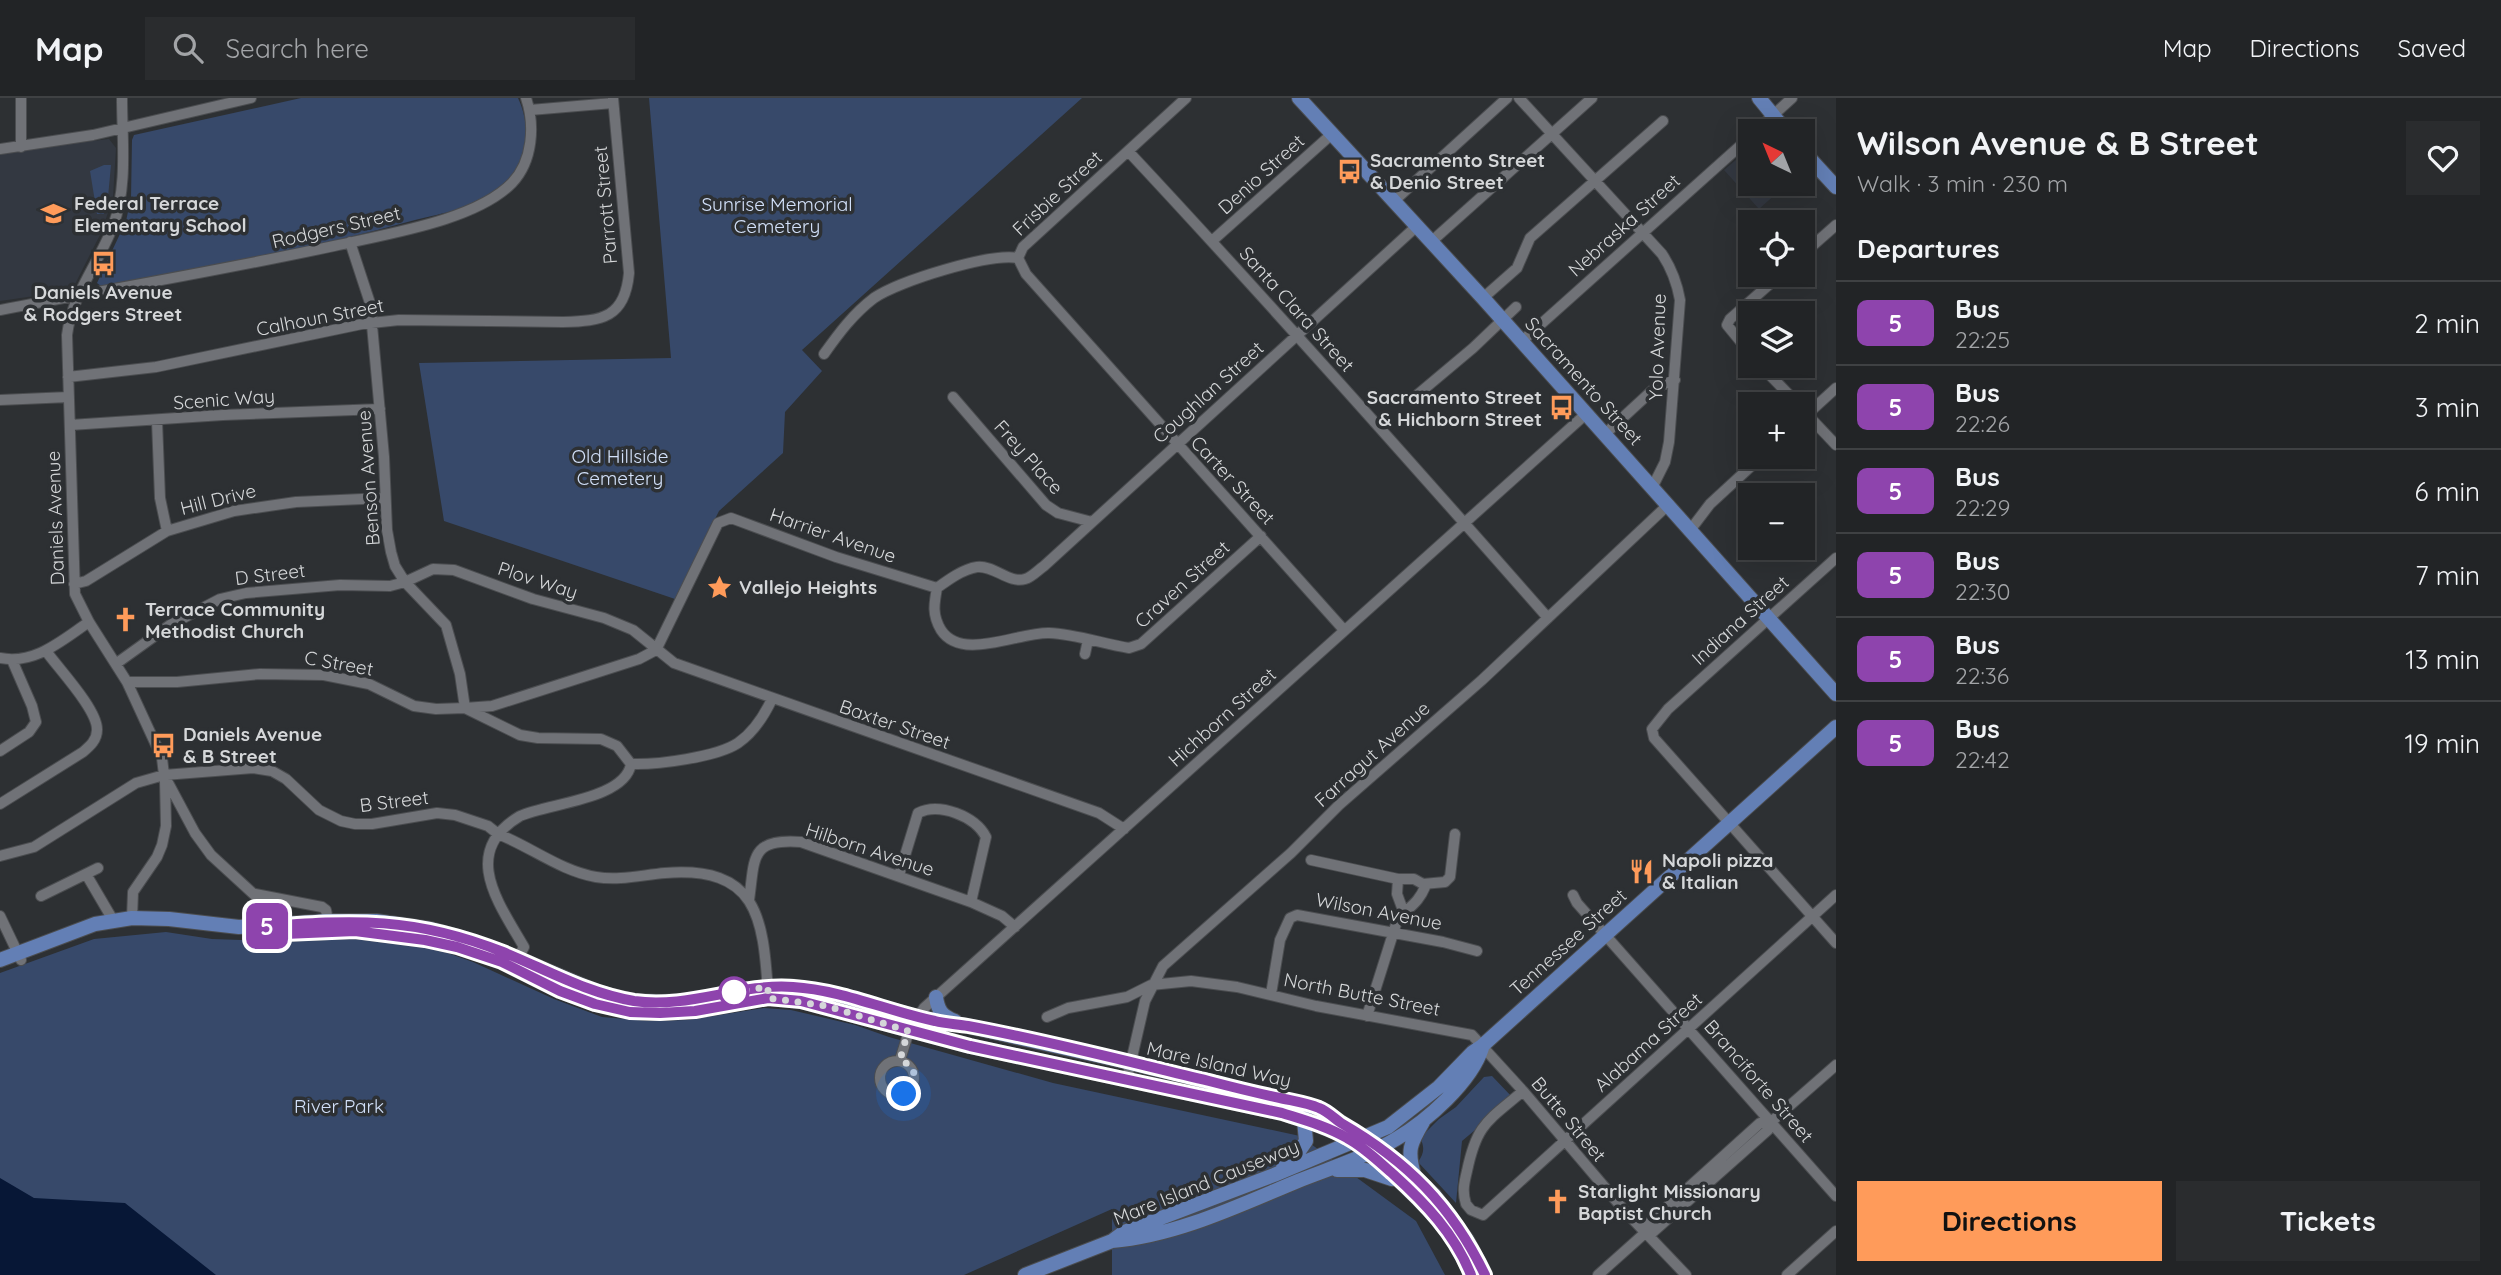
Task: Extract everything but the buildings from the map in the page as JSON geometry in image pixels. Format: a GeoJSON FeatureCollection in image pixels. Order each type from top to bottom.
{"type":"FeatureCollection","features":[{"type":"Feature","properties":{"kind":"main road","name":"Sacramento Street"},"geometry":{"type":"LineString","coordinates":[[1300,98],[1418,225],[1836,694]]}},
{"type":"Feature","properties":{"kind":"main road"},"geometry":{"type":"LineString","coordinates":[[1759,98],[1776,119]]}},
{"type":"Feature","properties":{"kind":"main road"},"geometry":{"type":"LineString","coordinates":[[1815,164],[1836,187]]}},
{"type":"Feature","properties":{"kind":"main road","name":"Tennessee Street"},"geometry":{"type":"LineString","coordinates":[[1360,1140],[1388,1127],[1419,1104],[1473,1052],[1836,727]]}},
{"type":"Feature","properties":{"kind":"main road"},"geometry":{"type":"LineString","coordinates":[[0,968],[72,932],[113,920],[132,918],[169,919],[261,931],[328,921],[376,921],[430,929],[481,944],[515,963]]}},
{"type":"Feature","properties":{"kind":"main road"},"geometry":{"type":"LineString","coordinates":[[0,960],[121,929],[148,927],[203,933],[373,932],[457,947],[515,963],[600,993],[634,1001],[697,1000],[768,993],[789,986],[824,992],[916,1017]]}},
{"type":"Feature","properties":{"kind":"main road"},"geometry":{"type":"LineString","coordinates":[[768,993],[827,1006],[908,1031]]}},
{"type":"Feature","properties":{"kind":"main road"},"geometry":{"type":"LineString","coordinates":[[936,997],[943,1017],[967,1026]]}},
{"type":"Feature","properties":{"kind":"main road","name":"Mare Island Way"},"geometry":{"type":"LineString","coordinates":[[916,1017],[1130,1063],[1320,1109],[1411,1181],[1434,1195],[1455,1222],[1485,1275]]}},
{"type":"Feature","properties":{"kind":"main road","name":"Mare Island Way"},"geometry":{"type":"LineString","coordinates":[[908,1031],[1269,1109],[1360,1140]]}},
{"type":"Feature","properties":{"kind":"main road","name":"Tennessee Street"},"geometry":{"type":"LineString","coordinates":[[1374,1150],[1396,1139],[1425,1118],[1454,1091],[1478,1060],[1482,1046]]}},
{"type":"Feature","properties":{"kind":"main road"},"geometry":{"type":"LineString","coordinates":[[1322,1172],[1364,1170],[1411,1181],[1409,1149],[1425,1118]]}},
{"type":"Feature","properties":{"kind":"main road"},"geometry":{"type":"LineString","coordinates":[[1274,1175],[1293,1160],[1306,1141],[1304,1120]]}},
{"type":"Feature","properties":{"kind":"main road","name":"Mare Island Causeway"},"geometry":{"type":"LineString","coordinates":[[1025,1275],[1112,1241],[1124,1232],[1360,1140]]}},
{"type":"Feature","properties":{"kind":"main road","name":"Mare Island Causeway"},"geometry":{"type":"LineString","coordinates":[[1112,1241],[1127,1240],[1204,1220],[1374,1150]]}},
{"type":"Feature","properties":{"kind":"main road","name":"Mare Island Way"},"geometry":{"type":"LineString","coordinates":[[1411,1181],[1438,1219],[1471,1275]]}},
{"type":"Feature","properties":{"kind":"street"},"geometry":{"type":"LineString","coordinates":[[20,147],[21,98]]}},
{"type":"Feature","properties":{"kind":"street","name":"Daniels Avenue"},"geometry":{"type":"LineString","coordinates":[[122,98],[122,191],[118,211],[68,325],[74,584],[78,604],[127,682],[162,758],[164,775],[184,815],[211,855],[255,894]]}},
{"type":"Feature","properties":{"kind":"street"},"geometry":{"type":"LineString","coordinates":[[0,149],[122,128],[251,98]]}},
{"type":"Feature","properties":{"kind":"street","name":"Rodgers Street"},"geometry":{"type":"LineString","coordinates":[[0,310],[235,268],[426,224],[460,213],[501,192],[512,183],[526,162],[531,138],[530,110],[526,98]]}},
{"type":"Feature","properties":{"kind":"street","name":"Frisbie Street"},"geometry":{"type":"LineString","coordinates":[[824,354],[843,326],[884,293],[990,258],[1018,258],[1023,247],[1186,98]]}},
{"type":"Feature","properties":{"kind":"street"},"geometry":{"type":"LineString","coordinates":[[1395,200],[1507,98]]}},
{"type":"Feature","properties":{"kind":"street","name":"Yolo Avenue"},"geometry":{"type":"LineString","coordinates":[[1519,98],[1660,251],[1670,266],[1680,299],[1667,452],[1660,475],[1661,500],[1619,552]]}},
{"type":"Feature","properties":{"kind":"street"},"geometry":{"type":"LineString","coordinates":[[1432,241],[1592,98]]}},
{"type":"Feature","properties":{"kind":"street"},"geometry":{"type":"LineString","coordinates":[[1770,119],[1792,98]]}},
{"type":"Feature","properties":{"kind":"street"},"geometry":{"type":"LineString","coordinates":[[530,110],[613,100]]}},
{"type":"Feature","properties":{"kind":"street","name":"Parrott Street"},"geometry":{"type":"LineString","coordinates":[[613,100],[629,274],[627,292],[619,306]]}},
{"type":"Feature","properties":{"kind":"street"},"geometry":{"type":"LineString","coordinates":[[1483,298],[1517,268],[1530,239],[1663,121]]}},
{"type":"Feature","properties":{"kind":"street","name":"Denio Street"},"geometry":{"type":"LineString","coordinates":[[1212,241],[1333,133]]}},
{"type":"Feature","properties":{"kind":"street","name":"Nebraska Street"},"geometry":{"type":"LineString","coordinates":[[1522,341],[1738,148]]}},
{"type":"Feature","properties":{"kind":"street","name":"Santa Clara Street"},"geometry":{"type":"LineString","coordinates":[[1128,151],[1297,334],[1548,618]]}},
{"type":"Feature","properties":{"kind":"street","name":"Coughlan Street"},"geometry":{"type":"LineString","coordinates":[[937,588],[973,567],[984,567],[1020,580],[1027,579],[1418,225]]}},
{"type":"Feature","properties":{"kind":"street"},"geometry":{"type":"LineString","coordinates":[[1815,244],[1836,225]]}},
{"type":"Feature","properties":{"kind":"street","name":"Benson Avenue"},"geometry":{"type":"LineString","coordinates":[[350,242],[365,284],[372,323],[380,408],[384,498],[391,552],[395,566],[405,582],[446,625],[460,674],[465,708]]}},
{"type":"Feature","properties":{"kind":"street","name":"Carter Street"},"geometry":{"type":"LineString","coordinates":[[1018,258],[1026,274],[1344,630]]}},
{"type":"Feature","properties":{"kind":"street"},"geometry":{"type":"LineString","coordinates":[[1750,301],[1766,287]]}},
{"type":"Feature","properties":{"kind":"street","name":"Calhoun Street"},"geometry":{"type":"LineString","coordinates":[[68,377],[156,367],[372,323],[399,320],[588,321],[606,317],[619,306]]}},
{"type":"Feature","properties":{"kind":"street"},"geometry":{"type":"LineString","coordinates":[[1417,396],[1516,307]]}},
{"type":"Feature","properties":{"kind":"street"},"geometry":{"type":"LineString","coordinates":[[1738,312],[1727,325],[1738,338]]}},
{"type":"Feature","properties":{"kind":"street"},"geometry":{"type":"LineString","coordinates":[[1773,378],[1786,392]]}},
{"type":"Feature","properties":{"kind":"street"},"geometry":{"type":"LineString","coordinates":[[1605,434],[1656,387],[1675,380]]}},
{"type":"Feature","properties":{"kind":"street"},"geometry":{"type":"LineString","coordinates":[[1815,405],[1836,388]]}},
{"type":"Feature","properties":{"kind":"street"},"geometry":{"type":"LineString","coordinates":[[0,400],[69,397]]}},
{"type":"Feature","properties":{"kind":"street","name":"Frey Place"},"geometry":{"type":"LineString","coordinates":[[953,397],[1046,505],[1058,513],[1092,522]]}},
{"type":"Feature","properties":{"kind":"street","name":"Scenic Way"},"geometry":{"type":"LineString","coordinates":[[70,425],[380,408]]}},
{"type":"Feature","properties":{"kind":"street","name":"Hichborn Street"},"geometry":{"type":"LineString","coordinates":[[900,1060],[908,1031],[916,1017],[936,997],[1587,413]]}},
{"type":"Feature","properties":{"kind":"street"},"geometry":{"type":"LineString","coordinates":[[157,421],[161,514],[167,531]]}},
{"type":"Feature","properties":{"kind":"street"},"geometry":{"type":"LineString","coordinates":[[1815,425],[1836,445]]}},
{"type":"Feature","properties":{"kind":"street"},"geometry":{"type":"LineString","coordinates":[[1688,526],[1748,469]]}},
{"type":"Feature","properties":{"kind":"street","name":"Hill Drive"},"geometry":{"type":"LineString","coordinates":[[74,584],[86,581],[167,531],[233,511],[269,505],[384,498]]}},
{"type":"Feature","properties":{"kind":"street","name":"Harrier Avenue"},"geometry":{"type":"LineString","coordinates":[[656,650],[718,523],[730,518],[836,557],[937,588]]}},
{"type":"Feature","properties":{"kind":"street","name":"Craven Street"},"geometry":{"type":"LineString","coordinates":[[937,588],[933,605],[934,620],[944,634],[958,643],[972,646],[1050,633],[1129,648],[1141,644],[1262,537]]}},
{"type":"Feature","properties":{"kind":"street","name":"Farragut Avenue"},"geometry":{"type":"LineString","coordinates":[[1151,985],[1163,966],[1184,946],[1291,853],[1339,805],[1619,552]]}},
{"type":"Feature","properties":{"kind":"street","name":"Indiana Street"},"geometry":{"type":"LineString","coordinates":[[1729,824],[1654,738],[1652,729],[1668,709],[1836,558]]}},
{"type":"Feature","properties":{"kind":"street","name":"Plov Way"},"geometry":{"type":"LineString","coordinates":[[405,582],[433,569],[454,570],[533,599],[604,618],[633,630],[656,650]]}},
{"type":"Feature","properties":{"kind":"street","name":"D Street"},"geometry":{"type":"LineString","coordinates":[[117,663],[170,625],[220,599],[246,593],[340,584],[390,586],[405,582]]}},
{"type":"Feature","properties":{"kind":"street"},"geometry":{"type":"LineString","coordinates":[[0,751],[29,732],[36,722],[32,706],[6,659],[29,658],[46,651],[89,622]]}},
{"type":"Feature","properties":{"kind":"street"},"geometry":{"type":"LineString","coordinates":[[1085,654],[1088,640]]}},
{"type":"Feature","properties":{"kind":"street","name":"Baxter Street"},"geometry":{"type":"LineString","coordinates":[[656,650],[674,663],[1099,813],[1124,829]]}},
{"type":"Feature","properties":{"kind":"street","name":"C Street"},"geometry":{"type":"LineString","coordinates":[[127,682],[177,682],[260,674],[304,673],[349,678],[369,684],[414,706],[436,709],[465,708],[492,706],[639,659],[656,650]]}},
{"type":"Feature","properties":{"kind":"street"},"geometry":{"type":"LineString","coordinates":[[0,804],[83,752],[94,743],[98,732],[96,721],[89,709],[46,651]]}},
{"type":"Feature","properties":{"kind":"street"},"geometry":{"type":"LineString","coordinates":[[465,708],[520,735],[538,738],[601,739],[617,746],[631,764],[656,765],[737,744],[755,727],[772,699]]}},
{"type":"Feature","properties":{"kind":"street"},"geometry":{"type":"LineString","coordinates":[[515,963],[524,947],[491,887],[487,864],[490,846],[511,821],[533,810],[610,790],[627,778],[631,764]]}},
{"type":"Feature","properties":{"kind":"street","name":"B Street"},"geometry":{"type":"LineString","coordinates":[[0,856],[34,847],[122,789],[136,783],[164,775],[253,768],[272,771],[286,779],[319,810],[341,821],[372,824],[438,813],[454,815],[488,826],[498,834],[568,869],[588,875],[619,878],[666,873],[710,874],[725,879],[749,900]]}},
{"type":"Feature","properties":{"kind":"street"},"geometry":{"type":"LineString","coordinates":[[132,918],[133,892],[162,845],[166,826],[164,775]]}},
{"type":"Feature","properties":{"kind":"street"},"geometry":{"type":"LineString","coordinates":[[899,875],[918,813],[938,808],[969,819],[986,837],[971,902]]}},
{"type":"Feature","properties":{"kind":"street"},"geometry":{"type":"LineString","coordinates":[[1729,824],[1836,943]]}},
{"type":"Feature","properties":{"kind":"street"},"geometry":{"type":"LineString","coordinates":[[1311,860],[1398,879],[1413,879],[1423,884],[1445,882],[1450,877],[1455,834]]}},
{"type":"Feature","properties":{"kind":"street","name":"Hilborn Avenue"},"geometry":{"type":"LineString","coordinates":[[749,900],[753,864],[760,850],[773,841],[800,842],[971,902],[1002,916],[1015,927]]}},
{"type":"Feature","properties":{"kind":"street"},"geometry":{"type":"LineString","coordinates":[[41,896],[98,867]]}},
{"type":"Feature","properties":{"kind":"street"},"geometry":{"type":"LineString","coordinates":[[86,874],[113,920]]}},
{"type":"Feature","properties":{"kind":"street"},"geometry":{"type":"LineString","coordinates":[[1398,879],[1397,894],[1404,913]]}},
{"type":"Feature","properties":{"kind":"street"},"geometry":{"type":"LineString","coordinates":[[1367,1016],[1397,921],[1420,901],[1425,887],[1423,884]]}},
{"type":"Feature","properties":{"kind":"street"},"geometry":{"type":"LineString","coordinates":[[255,894],[320,906],[326,910],[328,921]]}},
{"type":"Feature","properties":{"kind":"street"},"geometry":{"type":"LineString","coordinates":[[255,894],[261,904],[261,931]]}},
{"type":"Feature","properties":{"kind":"street","name":"Branciforte Street"},"geometry":{"type":"LineString","coordinates":[[1573,895],[1577,903],[1836,1196]]}},
{"type":"Feature","properties":{"kind":"street","name":"Alabama Street"},"geometry":{"type":"LineString","coordinates":[[1523,1090],[1482,1125],[1473,1144],[1463,1196],[1471,1210],[1483,1215],[1836,895]]}},
{"type":"Feature","properties":{"kind":"street"},"geometry":{"type":"LineString","coordinates":[[749,900],[759,919],[768,993]]}},
{"type":"Feature","properties":{"kind":"street","name":"Wilson Avenue"},"geometry":{"type":"LineString","coordinates":[[1270,994],[1280,940],[1290,918],[1297,915],[1443,942],[1477,951]]}},
{"type":"Feature","properties":{"kind":"street"},"geometry":{"type":"LineString","coordinates":[[0,916],[20,957]]}},
{"type":"Feature","properties":{"kind":"street"},"geometry":{"type":"LineString","coordinates":[[1047,1017],[1068,1008],[1127,997],[1151,985],[1203,982],[1270,994]]}},
{"type":"Feature","properties":{"kind":"street"},"geometry":{"type":"LineString","coordinates":[[1127,1079],[1151,985]]}},
{"type":"Feature","properties":{"kind":"street","name":"North Butte Street"},"geometry":{"type":"LineString","coordinates":[[1270,994],[1367,1016],[1447,1029]]}},
{"type":"Feature","properties":{"kind":"street","name":"Butte Street"},"geometry":{"type":"LineString","coordinates":[[1447,1029],[1472,1035],[1566,1139],[1645,1233],[1686,1275]]}},
{"type":"Feature","properties":{"kind":"street"},"geometry":{"type":"LineString","coordinates":[[1598,1275],[1645,1233],[1646,1226],[1760,1123],[1771,1122],[1836,1065]]}},
{"type":"Feature","properties":{"kind":"street"},"geometry":{"type":"LineString","coordinates":[[1787,1275],[1836,1231]]}},
{"type":"Feature","properties":{"kind":"shaded area","name":"Federal Terrace Elementary School"},"geometry":{"type":"Polygon","coordinates":[[[109,139],[116,148],[113,197],[102,231],[73,288],[69,291],[0,301],[0,152],[109,139]]]}},
{"type":"Feature","properties":{"kind":"shaded area"},"geometry":{"type":"Polygon","coordinates":[[[1738,158],[1738,186],[1724,170],[1738,158]]]}},
{"type":"Feature","properties":{"kind":"shaded area"},"geometry":{"type":"Polygon","coordinates":[[[1747,196],[1774,196],[1759,209],[1747,196]]]}},
{"type":"Feature","properties":{"kind":"shaded area"},"geometry":{"type":"Polygon","coordinates":[[[0,1178],[34,1198],[125,1203],[216,1275],[0,1275],[0,1178]]]}},
{"type":"Feature","properties":{"kind":"green space"},"geometry":{"type":"Polygon","coordinates":[[[301,98],[518,98],[525,122],[525,147],[516,170],[499,189],[480,201],[459,209],[259,257],[102,287],[97,283],[126,221],[131,198],[134,135],[301,98]]]}},
{"type":"Feature","properties":{"kind":"green space"},"geometry":{"type":"Polygon","coordinates":[[[649,98],[1082,98],[802,350],[822,371],[785,412],[783,453],[719,511],[675,599],[444,521],[419,363],[671,358],[649,98]]]}},
{"type":"Feature","properties":{"kind":"green space"},"geometry":{"type":"Polygon","coordinates":[[[111,165],[108,197],[104,214],[97,214],[90,171],[111,165]]]}},
{"type":"Feature","properties":{"kind":"green space","name":"River Park"},"geometry":{"type":"Polygon","coordinates":[[[166,932],[212,939],[267,941],[365,936],[414,941],[473,962],[554,999],[602,1017],[649,1021],[687,1020],[764,1008],[791,1010],[855,1025],[1053,1083],[1300,1136],[1416,1221],[1445,1275],[1112,1275],[1112,1209],[964,1275],[199,1275],[63,1205],[0,1191],[0,973],[94,939],[166,932]]]}},
{"type":"Feature","properties":{"kind":"green space"},"geometry":{"type":"Polygon","coordinates":[[[1492,1076],[1513,1098],[1462,1141],[1456,1203],[1418,1162],[1423,1150],[1420,1138],[1456,1107],[1484,1077],[1492,1076]]]}},
{"type":"Feature","properties":{"kind":"bus line","name":"5"},"geometry":{"type":"LineString","coordinates":[[1471,1275],[1449,1234],[1425,1203],[1376,1159],[1329,1128],[1282,1113],[970,1046],[801,1001],[768,998],[695,1011],[630,1012],[595,1004],[560,991],[502,962],[457,947],[373,932],[261,935],[261,927],[328,921],[376,921],[430,929],[506,954],[566,981],[634,1001],[697,1000],[757,988],[806,988],[834,993],[940,1023],[967,1026],[1297,1102],[1320,1109],[1360,1133],[1414,1175],[1455,1222],[1485,1275]]}},
{"type":"Feature","properties":{"kind":"place","name":"Sacramento Street & Denio Street"},"geometry":{"type":"Point","coordinates":[1350,171]}},
{"type":"Feature","properties":{"kind":"place","name":"Federal Terrace Elementary School"},"geometry":{"type":"Point","coordinates":[54,214]}},
{"type":"Feature","properties":{"kind":"place","name":"Daniels Avenue & Rodgers Street"},"geometry":{"type":"Point","coordinates":[103,264]}},
{"type":"Feature","properties":{"kind":"place","name":"Sacramento Street & Hichborn Street"},"geometry":{"type":"Point","coordinates":[1562,408]}},
{"type":"Feature","properties":{"kind":"place","name":"Vallejo Heights"},"geometry":{"type":"Point","coordinates":[719,587]}},
{"type":"Feature","properties":{"kind":"place","name":"Terrace Community Methodist Church"},"geometry":{"type":"Point","coordinates":[125,620]}},
{"type":"Feature","properties":{"kind":"place","name":"Daniels Avenue & B Street"},"geometry":{"type":"Point","coordinates":[163,745]}},
{"type":"Feature","properties":{"kind":"place","name":"Napoli pizza & Italian"},"geometry":{"type":"Point","coordinates":[1642,871]}},
{"type":"Feature","properties":{"kind":"place","name":"Starlight Missionary Baptist Church"},"geometry":{"type":"Point","coordinates":[1558,1202]}},
{"type":"Feature","properties":{"kind":"route"},"geometry":{"type":"LineString","coordinates":[[734,992],[768,987],[768,998],[827,1006],[908,1031],[900,1060],[911,1066],[915,1076],[911,1089],[904,1094]]}},
{"type":"Feature","properties":{"kind":"park label","name":"Sunrise Memorial Cemetery"},"geometry":{"type":"Point","coordinates":[777,215]}},
{"type":"Feature","properties":{"kind":"park label","name":"Old Hillside Cemetery"},"geometry":{"type":"Point","coordinates":[620,467]}}]}
